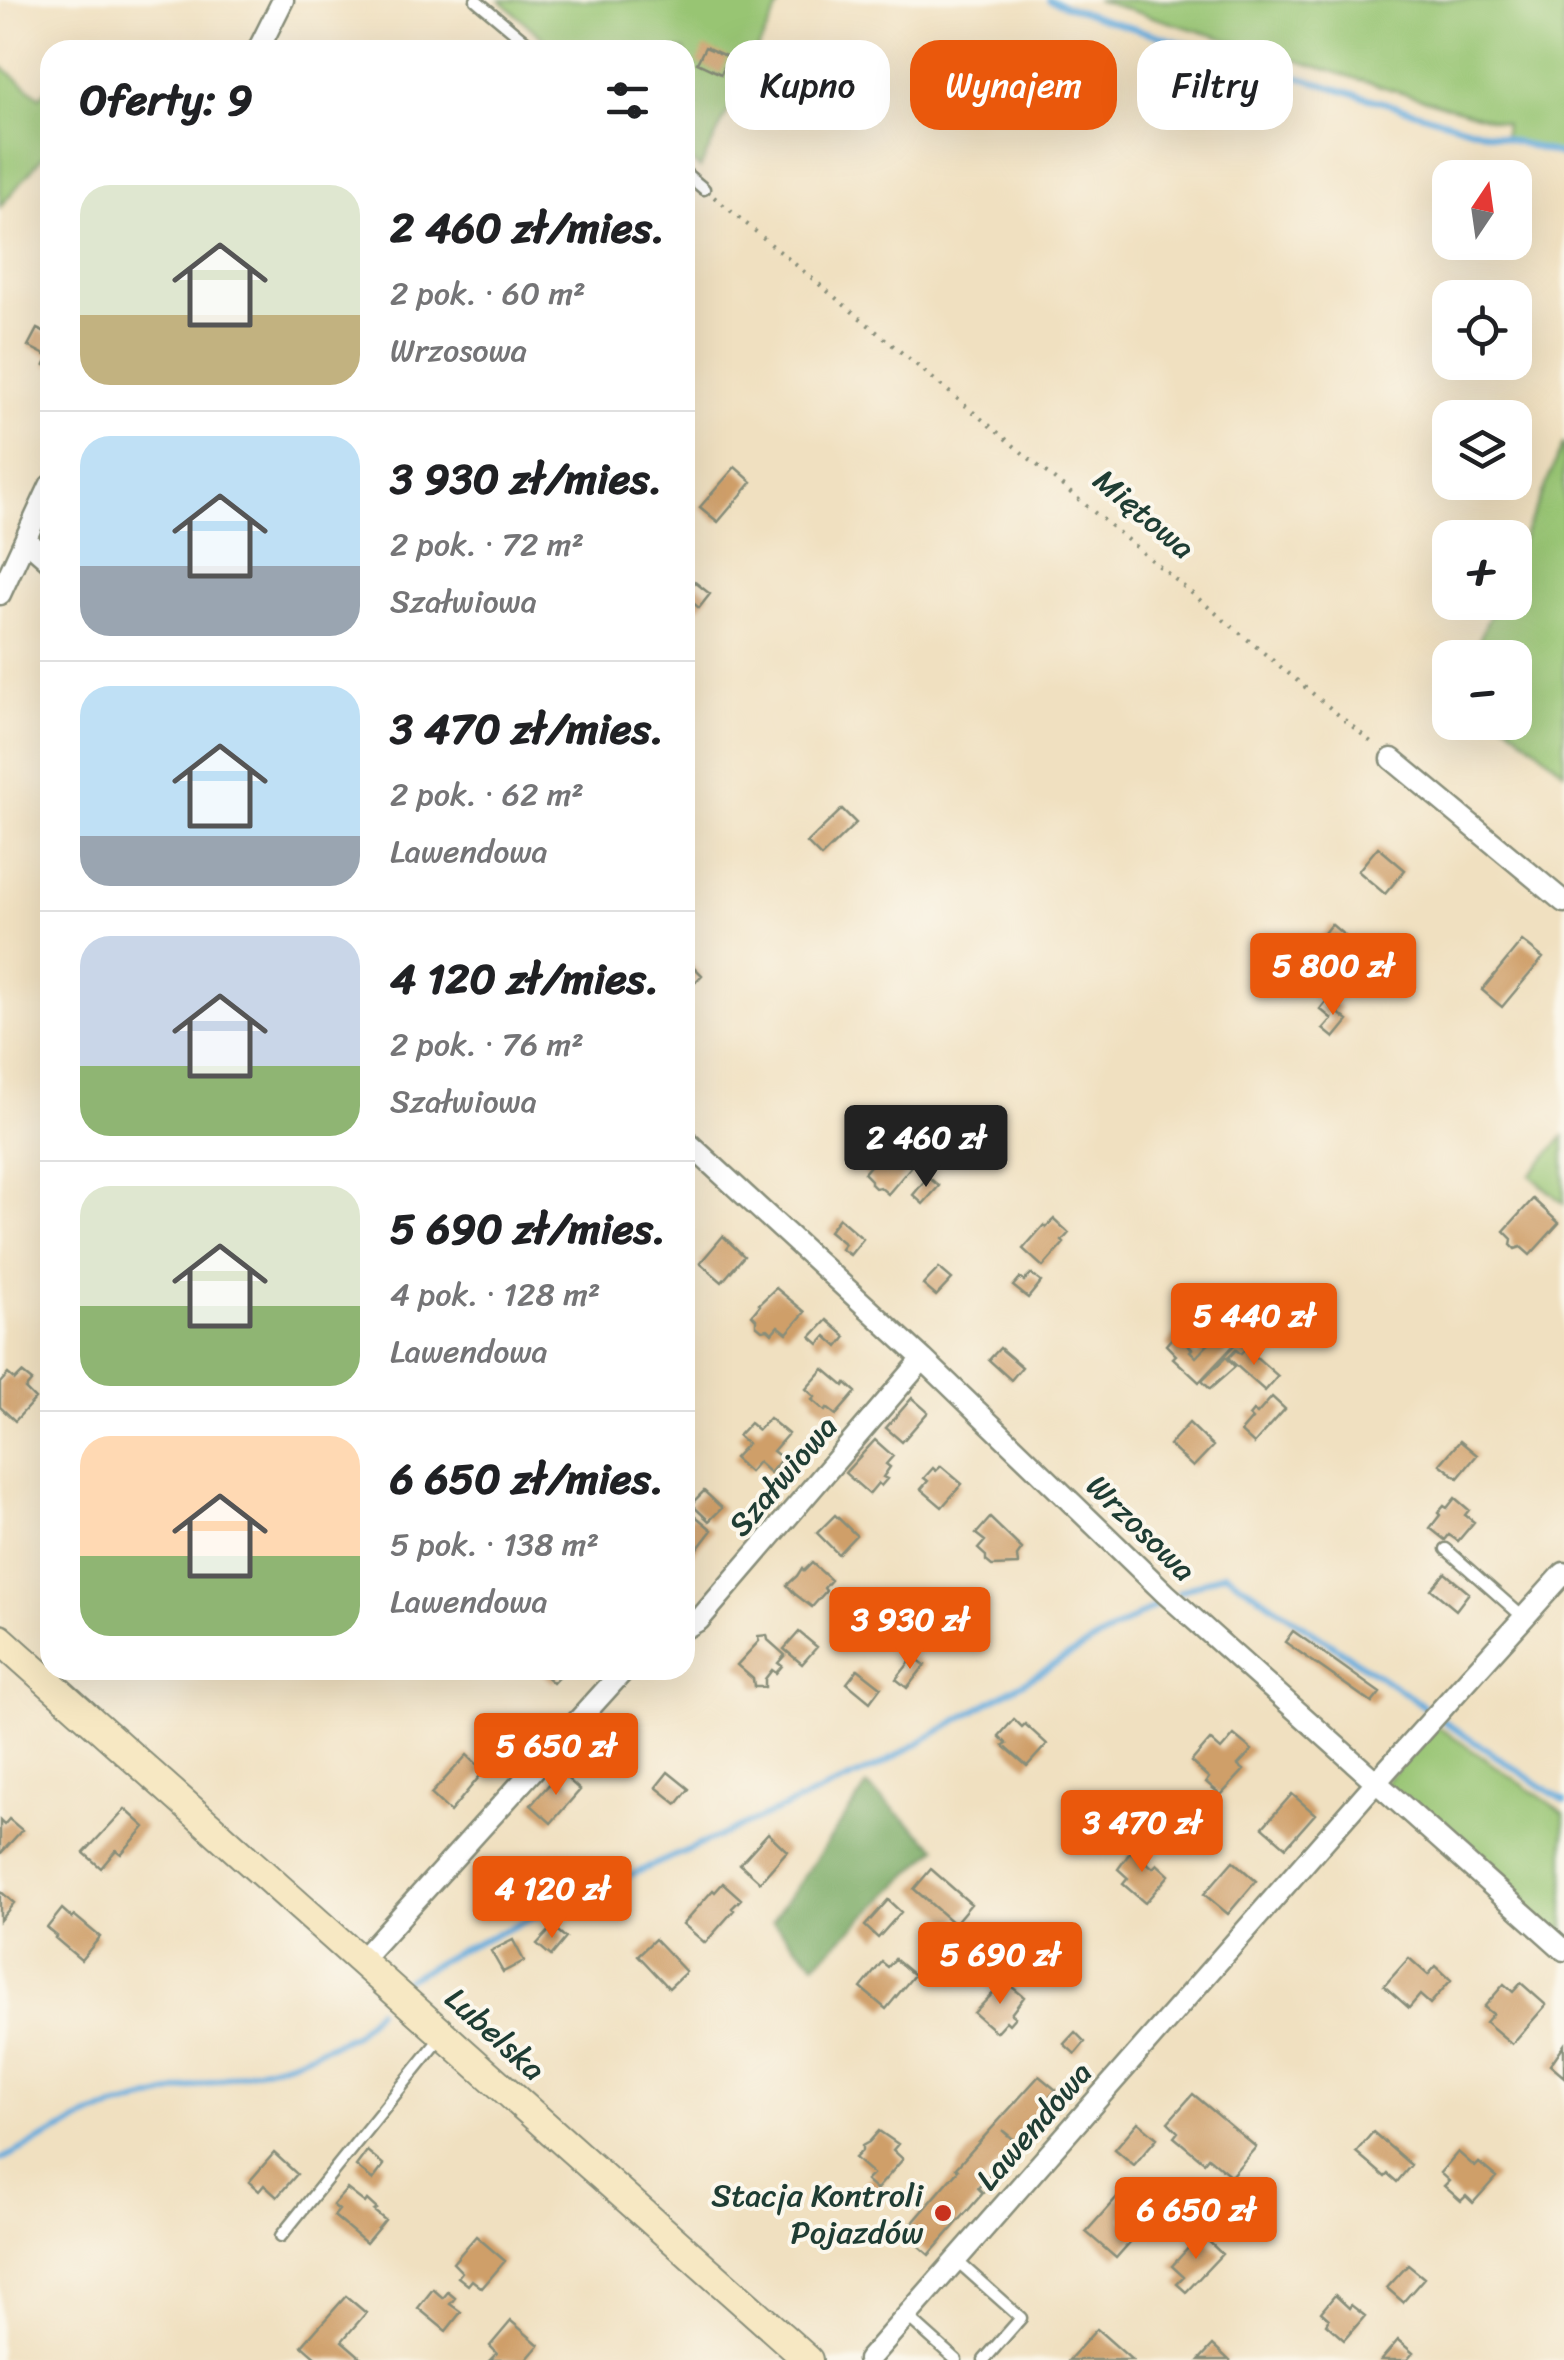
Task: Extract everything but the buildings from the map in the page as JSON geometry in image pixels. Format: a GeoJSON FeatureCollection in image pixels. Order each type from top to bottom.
{"type":"FeatureCollection","features":[{"type":"Feature","properties":{"kind":"main road","name":"Lubelska"},"geometry":{"type":"LineString","coordinates":[[0,1640],[40,1675]]}},
{"type":"Feature","properties":{"kind":"main road","name":"Lubelska"},"geometry":{"type":"LineString","coordinates":[[45,1680],[808,2360]]}},
{"type":"Feature","properties":{"kind":"street"},"geometry":{"type":"LineString","coordinates":[[263,40],[283,0]]}},
{"type":"Feature","properties":{"kind":"street"},"geometry":{"type":"LineString","coordinates":[[0,594],[40,508]]}},
{"type":"Feature","properties":{"kind":"street"},"geometry":{"type":"LineString","coordinates":[[26,540],[40,552]]}},
{"type":"Feature","properties":{"kind":"street"},"geometry":{"type":"LineString","coordinates":[[1392,759],[1564,902]]}},
{"type":"Feature","properties":{"kind":"street","name":"Wrzosowa"},"geometry":{"type":"LineString","coordinates":[[695,1149],[922,1359],[1166,1594],[1564,1950]]}},
{"type":"Feature","properties":{"kind":"street","name":"Szałwiowa"},"geometry":{"type":"LineString","coordinates":[[695,1622],[922,1359]]}},
{"type":"Feature","properties":{"kind":"street","name":"Lawendowa"},"geometry":{"type":"LineString","coordinates":[[868,2360],[1564,1573]]}},
{"type":"Feature","properties":{"kind":"street"},"geometry":{"type":"LineString","coordinates":[[361,1960],[615,1680]]}},
{"type":"Feature","properties":{"kind":"lane"},"geometry":{"type":"LineString","coordinates":[[476,0],[524,40]]}},
{"type":"Feature","properties":{"kind":"lane"},"geometry":{"type":"LineString","coordinates":[[695,181],[704,189]]}},
{"type":"Feature","properties":{"kind":"lane"},"geometry":{"type":"LineString","coordinates":[[1446,1549],[1524,1618]]}},
{"type":"Feature","properties":{"kind":"lane"},"geometry":{"type":"LineString","coordinates":[[281,2236],[444,2035]]}},
{"type":"Feature","properties":{"kind":"lane"},"geometry":{"type":"LineString","coordinates":[[956,2260],[1021,2318],[984,2360]]}},
{"type":"Feature","properties":{"kind":"lane"},"geometry":{"type":"LineString","coordinates":[[907,2316],[956,2360]]}},
{"type":"Feature","properties":{"kind":"path","name":"Miętowa"},"geometry":{"type":"LineString","coordinates":[[704,189],[1392,759]]}},
{"type":"Feature","properties":{"kind":"green space"},"geometry":{"type":"Polygon","coordinates":[[[500,0],[782,0],[762,40],[725,40],[725,117],[700,168],[695,164],[695,40],[545,40],[500,0]]]}},
{"type":"Feature","properties":{"kind":"green space"},"geometry":{"type":"Polygon","coordinates":[[[1096,0],[1564,0],[1564,158],[1504,138],[1506,124],[1293,60],[1293,40],[1228,40],[1096,0]]]}},
{"type":"Feature","properties":{"kind":"green space"},"geometry":{"type":"Polygon","coordinates":[[[0,65],[40,97],[40,160],[0,207],[0,65]]]}},
{"type":"Feature","properties":{"kind":"green space"},"geometry":{"type":"Polygon","coordinates":[[[1564,442],[1564,771],[1527,740],[1532,740],[1532,640],[1479,640],[1488,620],[1532,620],[1530,520],[1564,442]]]}},
{"type":"Feature","properties":{"kind":"green space"},"geometry":{"type":"Polygon","coordinates":[[[1564,1136],[1564,1204],[1530,1175],[1564,1136]]]}},
{"type":"Feature","properties":{"kind":"green space"},"geometry":{"type":"Polygon","coordinates":[[[1437,1726],[1564,1813],[1564,1943],[1384,1783],[1437,1726]]]}},
{"type":"Feature","properties":{"kind":"green space"},"geometry":{"type":"Polygon","coordinates":[[[867,1786],[937,1848],[815,1964],[772,1921],[867,1786]]]}},
{"type":"Feature","properties":{"kind":"waterway"},"geometry":{"type":"LineString","coordinates":[[1049,0],[1564,156]]}},
{"type":"Feature","properties":{"kind":"waterway"},"geometry":{"type":"LineString","coordinates":[[1179,1592],[1225,1573],[1564,1801]]}},
{"type":"Feature","properties":{"kind":"waterway"},"geometry":{"type":"LineString","coordinates":[[406,1980],[462,1949],[877,1767],[1155,1606]]}},
{"type":"Feature","properties":{"kind":"waterway"},"geometry":{"type":"LineString","coordinates":[[0,2160],[95,2113],[294,2060],[354,2035],[377,2010]]}},
{"type":"Feature","properties":{"kind":"place","name":"Stacja Kontroli Pojazdów"},"geometry":{"type":"Point","coordinates":[943,2213]}}]}
